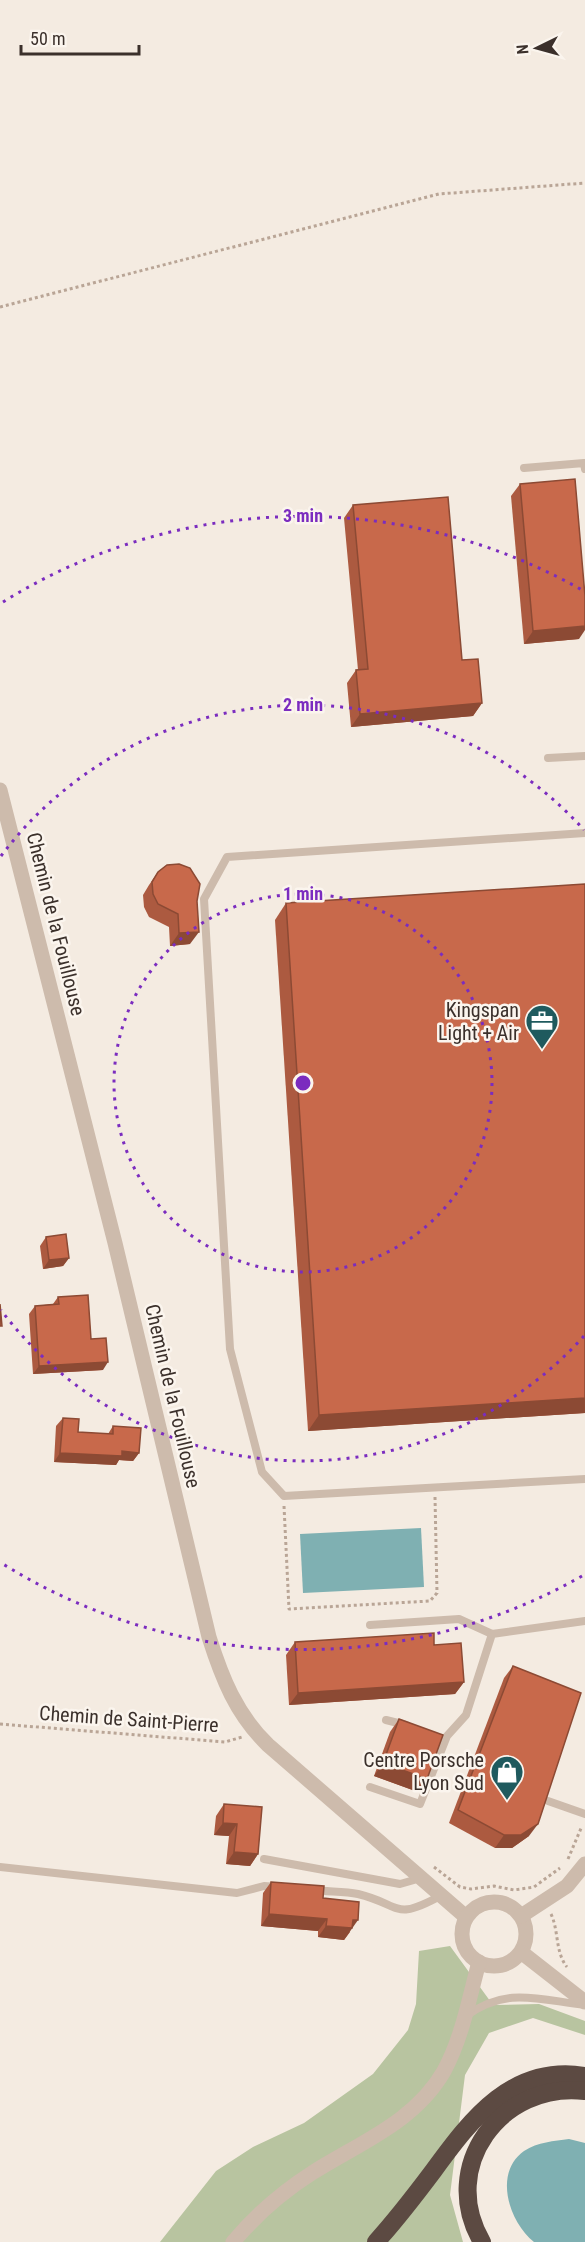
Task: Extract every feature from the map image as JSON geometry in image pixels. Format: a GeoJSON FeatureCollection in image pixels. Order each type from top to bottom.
{"type":"FeatureCollection","features":[{"type":"Feature","properties":{"kind":"highway"},"geometry":{"type":"LineString","coordinates":[[376,2242],[461,2133],[486,2105],[506,2090],[541,2077],[563,2074],[585,2076]]}},
{"type":"Feature","properties":{"kind":"highway"},"geometry":{"type":"LineString","coordinates":[[482,2242],[471,2218],[467,2187],[472,2161],[483,2137],[505,2113],[526,2101],[557,2091],[585,2091]]}},
{"type":"Feature","properties":{"kind":"street","name":"Chemin de la Fouillouse"},"geometry":{"type":"LineString","coordinates":[[0,790],[115,1243],[208,1636],[231,1697],[255,1733],[422,1867],[442,1895],[466,1917]]}},
{"type":"Feature","properties":{"kind":"street"},"geometry":{"type":"LineString","coordinates":[[521,1916],[567,1886],[585,1864]]}},
{"type":"Feature","properties":{"kind":"street"},"geometry":{"type":"LineString","coordinates":[[487,1902],[500,1902],[512,1907],[521,1916],[526,1934],[520,1952],[502,1965],[479,1962],[465,1948],[462,1927],[466,1917],[475,1908],[487,1902]]}},
{"type":"Feature","properties":{"kind":"street"},"geometry":{"type":"LineString","coordinates":[[520,1952],[585,2003]]}},
{"type":"Feature","properties":{"kind":"street"},"geometry":{"type":"LineString","coordinates":[[233,2242],[292,2186],[393,2126],[413,2109],[444,2071],[465,2017],[479,1962]]}},
{"type":"Feature","properties":{"kind":"lane"},"geometry":{"type":"LineString","coordinates":[[524,468],[584,463],[585,469]]}},
{"type":"Feature","properties":{"kind":"lane"},"geometry":{"type":"LineString","coordinates":[[549,758],[585,756]]}},
{"type":"Feature","properties":{"kind":"lane"},"geometry":{"type":"LineString","coordinates":[[585,833],[227,857],[204,899],[230,1349],[262,1472],[284,1496],[585,1479]]}},
{"type":"Feature","properties":{"kind":"lane"},"geometry":{"type":"LineString","coordinates":[[370,1625],[459,1619],[492,1634],[585,1621]]}},
{"type":"Feature","properties":{"kind":"lane"},"geometry":{"type":"LineString","coordinates":[[370,1786],[420,1804],[447,1736],[466,1715],[492,1634]]}},
{"type":"Feature","properties":{"kind":"lane"},"geometry":{"type":"LineString","coordinates":[[386,1720],[417,1728]]}},
{"type":"Feature","properties":{"kind":"lane"},"geometry":{"type":"LineString","coordinates":[[437,1733],[447,1736]]}},
{"type":"Feature","properties":{"kind":"lane"},"geometry":{"type":"LineString","coordinates":[[548,1801],[585,1816]]}},
{"type":"Feature","properties":{"kind":"lane"},"geometry":{"type":"LineString","coordinates":[[264,1859],[400,1884],[414,1880],[422,1867]]}},
{"type":"Feature","properties":{"kind":"lane"},"geometry":{"type":"LineString","coordinates":[[0,1867],[237,1893],[264,1886],[287,1888]]}},
{"type":"Feature","properties":{"kind":"lane"},"geometry":{"type":"LineString","coordinates":[[299,1889],[357,1894],[400,1911],[416,1909],[442,1895]]}},
{"type":"Feature","properties":{"kind":"lane"},"geometry":{"type":"LineString","coordinates":[[465,2017],[483,2004],[520,1996],[585,2003]]}},
{"type":"Feature","properties":{"kind":"path"},"geometry":{"type":"LineString","coordinates":[[0,307],[439,194],[585,183]]}},
{"type":"Feature","properties":{"kind":"path"},"geometry":{"type":"LineString","coordinates":[[284,1496],[289,1609],[430,1601],[437,1593],[435,1487]]}},
{"type":"Feature","properties":{"kind":"path","name":"Chemin de Saint-Pierre"},"geometry":{"type":"LineString","coordinates":[[0,1724],[225,1742],[255,1733]]}},
{"type":"Feature","properties":{"kind":"path"},"geometry":{"type":"LineString","coordinates":[[422,1867],[460,1887],[471,1889],[494,1886],[514,1890],[534,1887],[555,1873],[568,1859],[585,1816]]}},
{"type":"Feature","properties":{"kind":"path"},"geometry":{"type":"LineString","coordinates":[[534,1887],[555,1923],[559,1953],[565,1965],[572,1970]]}},
{"type":"Feature","properties":{"kind":"green space"},"geometry":{"type":"Polygon","coordinates":[[[450,1946],[493,2005],[539,2004],[585,2021],[585,2035],[533,2018],[489,2033],[465,2075],[450,2195],[463,2242],[160,2242],[216,2171],[253,2147],[304,2123],[373,2074],[408,2030],[416,2004],[419,1951],[450,1946]]]}},
{"type":"Feature","properties":{"kind":"water"},"geometry":{"type":"Polygon","coordinates":[[[421,1528],[424,1587],[303,1593],[300,1534],[421,1528]]]}},
{"type":"Feature","properties":{"kind":"water"},"geometry":{"type":"Polygon","coordinates":[[[569,2139],[585,2143],[585,2242],[534,2242],[525,2233],[512,2210],[508,2197],[509,2172],[515,2160],[529,2148],[546,2142],[569,2139]]]}},
{"type":"Feature","properties":{"kind":"building"},"geometry":{"type":"Polygon","coordinates":[[[575,479],[585,596],[585,626],[533,631],[520,484],[575,479]]]}},
{"type":"Feature","properties":{"kind":"building"},"geometry":{"type":"Polygon","coordinates":[[[448,497],[462,660],[478,659],[482,703],[360,714],[356,670],[368,669],[353,505],[448,497]]]}},
{"type":"Feature","properties":{"kind":"building"},"geometry":{"type":"Polygon","coordinates":[[[179,864],[190,868],[200,884],[197,901],[199,932],[179,933],[178,914],[158,904],[153,894],[152,882],[158,872],[167,865],[179,864]]]}},
{"type":"Feature","properties":{"kind":"building"},"geometry":{"type":"Polygon","coordinates":[[[585,884],[585,1398],[319,1415],[286,903],[585,884]]]}},
{"type":"Feature","properties":{"kind":"building"},"geometry":{"type":"Polygon","coordinates":[[[66,1234],[69,1258],[49,1260],[46,1237],[66,1234]]]}},
{"type":"Feature","properties":{"kind":"building"},"geometry":{"type":"Polygon","coordinates":[[[88,1295],[91,1339],[106,1338],[108,1362],[39,1366],[35,1306],[59,1304],[58,1297],[88,1295]]]}},
{"type":"Feature","properties":{"kind":"building"},"geometry":{"type":"Polygon","coordinates":[[[63,1418],[79,1419],[78,1432],[113,1434],[113,1426],[141,1428],[139,1453],[122,1451],[122,1456],[60,1453],[63,1418]]]}},
{"type":"Feature","properties":{"kind":"building"},"geometry":{"type":"Polygon","coordinates":[[[434,1633],[434,1645],[461,1643],[464,1682],[298,1693],[295,1642],[434,1633]]]}},
{"type":"Feature","properties":{"kind":"building"},"geometry":{"type":"Polygon","coordinates":[[[513,1666],[581,1693],[538,1824],[521,1835],[504,1835],[458,1810],[513,1666]]]}},
{"type":"Feature","properties":{"kind":"building"},"geometry":{"type":"Polygon","coordinates":[[[399,1719],[443,1735],[427,1779],[383,1763],[399,1719]]]}},
{"type":"Feature","properties":{"kind":"building"},"geometry":{"type":"Polygon","coordinates":[[[224,1804],[262,1807],[258,1854],[234,1852],[237,1824],[223,1823],[224,1804]]]}},
{"type":"Feature","properties":{"kind":"building"},"geometry":{"type":"Polygon","coordinates":[[[271,1882],[324,1886],[323,1898],[359,1902],[358,1920],[353,1920],[352,1928],[326,1926],[327,1919],[269,1914],[271,1882]]]}},
{"type":"Feature","properties":{"kind":"place","name":"Kingspan Light + Air"},"geometry":{"type":"Point","coordinates":[542,1050]}},
{"type":"Feature","properties":{"kind":"place","name":"Centre Porsche Lyon Sud"},"geometry":{"type":"Point","coordinates":[507,1801]}}]}
